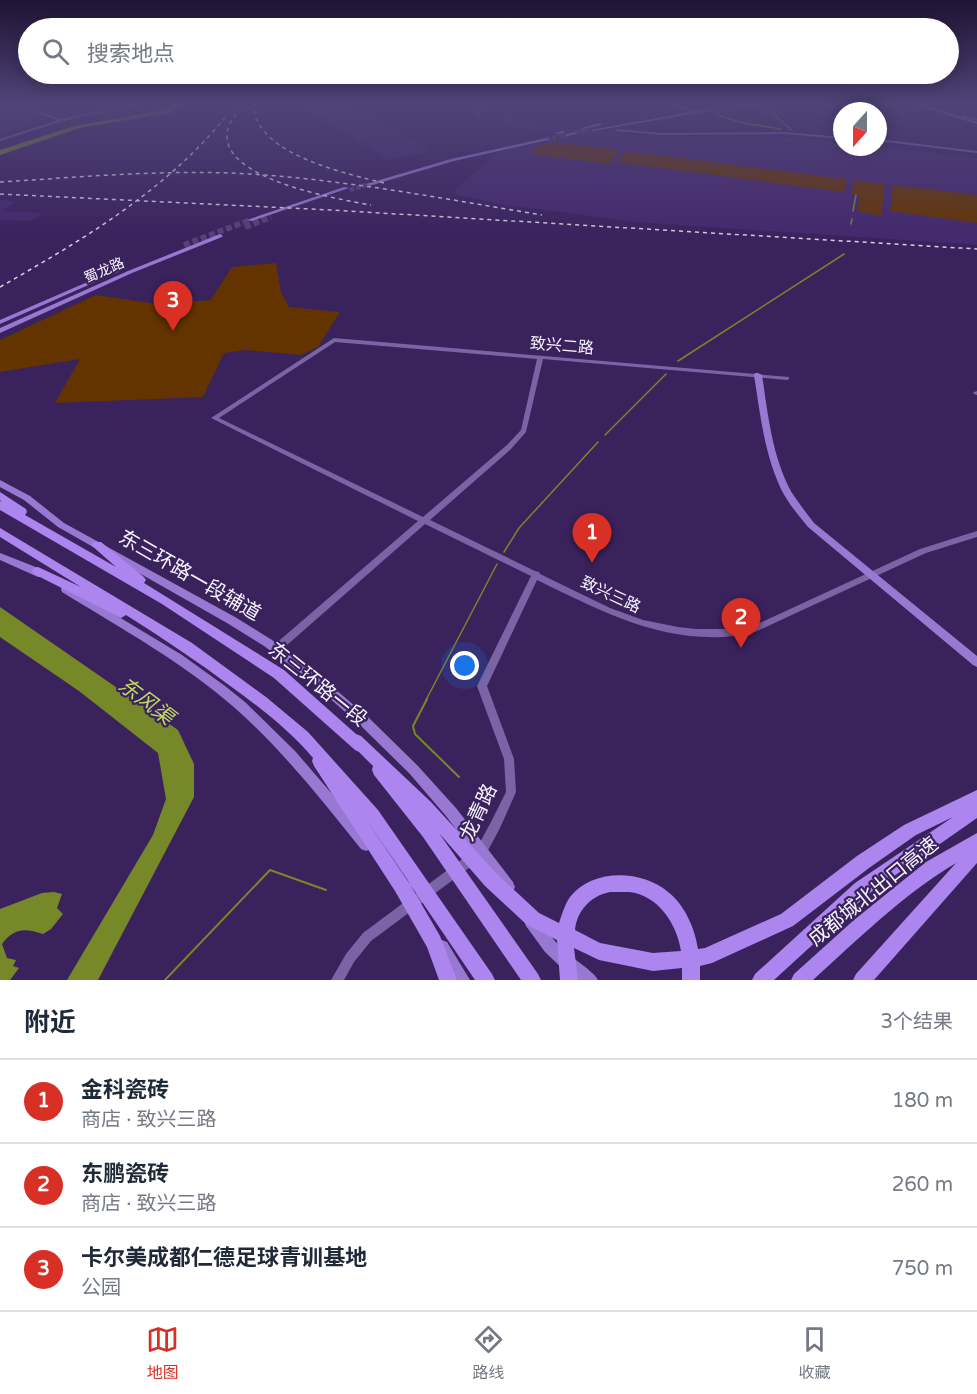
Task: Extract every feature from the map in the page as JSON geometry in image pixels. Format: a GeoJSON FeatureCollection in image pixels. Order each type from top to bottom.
{"type":"FeatureCollection","features":[{"type":"Feature","properties":{"kind":"highway"},"geometry":{"type":"LineString","coordinates":[[0,495],[55,538]]}},
{"type":"Feature","properties":{"kind":"highway","name":"东三环路一段"},"geometry":{"type":"LineString","coordinates":[[0,506],[166,601],[279,674],[356,740],[429,832],[532,980]]}},
{"type":"Feature","properties":{"kind":"highway"},"geometry":{"type":"LineString","coordinates":[[0,532],[187,647],[261,701],[303,736],[373,815],[486,980]]}},
{"type":"Feature","properties":{"kind":"highway"},"geometry":{"type":"LineString","coordinates":[[0,538],[35,554]]}},
{"type":"Feature","properties":{"kind":"highway"},"geometry":{"type":"LineString","coordinates":[[97,545],[166,601]]}},
{"type":"Feature","properties":{"kind":"highway"},"geometry":{"type":"LineString","coordinates":[[38,571],[187,647]]}},
{"type":"Feature","properties":{"kind":"highway"},"geometry":{"type":"LineString","coordinates":[[303,736],[352,814],[401,885],[434,942],[448,980]]}},
{"type":"Feature","properties":{"kind":"highway"},"geometry":{"type":"LineString","coordinates":[[356,740],[426,807],[491,880],[533,919],[598,951],[653,962],[706,957],[787,920],[863,862],[910,830],[977,797]]}},
{"type":"Feature","properties":{"kind":"highway","name":"成都城北出口高速"},"geometry":{"type":"LineString","coordinates":[[762,979],[861,889],[977,809]]}},
{"type":"Feature","properties":{"kind":"highway","name":"成都城北出口高速"},"geometry":{"type":"LineString","coordinates":[[800,980],[932,868],[977,841]]}},
{"type":"Feature","properties":{"kind":"highway"},"geometry":{"type":"LineString","coordinates":[[862,980],[977,851]]}},
{"type":"Feature","properties":{"kind":"highway"},"geometry":{"type":"LineString","coordinates":[[569,980],[564,958],[573,908],[584,896],[601,885],[621,882],[639,885],[656,893],[675,910],[685,929],[693,956],[691,980]]}},
{"type":"Feature","properties":{"kind":"main road"},"geometry":{"type":"LineString","coordinates":[[500,148],[459,159],[367,183],[507,148]]}},
{"type":"Feature","properties":{"kind":"main road"},"geometry":{"type":"LineString","coordinates":[[250,220],[348,189],[271,217]]}},
{"type":"Feature","properties":{"kind":"main road","name":"蜀龙路"},"geometry":{"type":"LineString","coordinates":[[0,324],[220,236]]}},
{"type":"Feature","properties":{"kind":"main road","name":"蜀龙路"},"geometry":{"type":"LineString","coordinates":[[0,333],[151,258],[184,245]]}},
{"type":"Feature","properties":{"kind":"main road"},"geometry":{"type":"LineString","coordinates":[[0,324],[104,276],[151,258]]}},
{"type":"Feature","properties":{"kind":"main road"},"geometry":{"type":"LineString","coordinates":[[0,333],[159,261]]}},
{"type":"Feature","properties":{"kind":"main road"},"geometry":{"type":"LineString","coordinates":[[758,375],[772,457],[782,487],[795,507],[811,525],[977,662]]}},
{"type":"Feature","properties":{"kind":"main road","name":"东三环路一段辅道"},"geometry":{"type":"LineString","coordinates":[[0,483],[27,498],[61,525],[231,620],[276,649],[364,721],[451,812],[520,903],[543,939],[561,960],[590,980]]}},
{"type":"Feature","properties":{"kind":"main road"},"geometry":{"type":"LineString","coordinates":[[0,556],[38,571],[154,644],[239,704],[272,735],[414,902],[462,980]]}},
{"type":"Feature","properties":{"kind":"street"},"geometry":{"type":"LineString","coordinates":[[939,148],[977,152]]}},
{"type":"Feature","properties":{"kind":"street","name":"致兴二路"},"geometry":{"type":"LineString","coordinates":[[214,418],[333,340],[787,378]]}},
{"type":"Feature","properties":{"kind":"street"},"geometry":{"type":"LineString","coordinates":[[276,649],[509,447],[524,431],[540,357]]}},
{"type":"Feature","properties":{"kind":"street","name":"致兴三路"},"geometry":{"type":"LineString","coordinates":[[214,418],[640,624],[667,630],[723,635],[752,630],[923,551],[977,534]]}},
{"type":"Feature","properties":{"kind":"street","name":"龙青路"},"geometry":{"type":"LineString","coordinates":[[337,980],[350,958],[367,937],[482,852],[511,792],[510,759],[482,686],[536,574]]}},
{"type":"Feature","properties":{"kind":"shaded area"},"geometry":{"type":"Polygon","coordinates":[[[7,148],[22,148],[0,155],[0,150],[7,148]]]}},
{"type":"Feature","properties":{"kind":"shaded area"},"geometry":{"type":"Polygon","coordinates":[[[369,148],[426,148],[432,151],[388,160],[369,148]]]}},
{"type":"Feature","properties":{"kind":"shaded area"},"geometry":{"type":"Polygon","coordinates":[[[517,148],[833,148],[833,156],[887,156],[887,148],[977,158],[977,245],[636,222],[499,204],[457,195],[454,191],[498,152],[517,148]]]}},
{"type":"Feature","properties":{"kind":"shaded area"},"geometry":{"type":"Polygon","coordinates":[[[536,148],[620,150],[608,164],[530,154],[536,148]]]}},
{"type":"Feature","properties":{"kind":"shaded area"},"geometry":{"type":"Polygon","coordinates":[[[626,151],[847,179],[844,192],[616,162],[626,151]]]}},
{"type":"Feature","properties":{"kind":"shaded area"},"geometry":{"type":"Polygon","coordinates":[[[855,180],[885,184],[881,216],[857,211],[860,195],[851,194],[855,180]]]}},
{"type":"Feature","properties":{"kind":"shaded area"},"geometry":{"type":"Polygon","coordinates":[[[893,185],[977,195],[977,223],[890,211],[893,185]]]}},
{"type":"Feature","properties":{"kind":"shaded area"},"geometry":{"type":"Polygon","coordinates":[[[0,200],[15,201],[3,211],[43,213],[31,221],[0,220],[0,200]]]}},
{"type":"Feature","properties":{"kind":"shaded area"},"geometry":{"type":"Polygon","coordinates":[[[276,263],[281,292],[289,307],[340,312],[318,347],[301,355],[245,350],[224,353],[203,397],[55,403],[80,359],[0,372],[0,340],[96,295],[157,304],[211,300],[232,267],[276,263]]]}},
{"type":"Feature","properties":{"kind":"shaded area"},"geometry":{"type":"Polygon","coordinates":[[[0,607],[178,730],[194,764],[194,797],[98,980],[67,980],[153,835],[166,799],[158,753],[79,691],[0,637],[0,607]]]}},
{"type":"Feature","properties":{"kind":"shaded area"},"geometry":{"type":"Polygon","coordinates":[[[42,893],[62,894],[57,908],[63,914],[51,929],[43,934],[25,930],[16,932],[6,939],[2,944],[7,958],[16,960],[13,966],[19,968],[10,980],[0,980],[0,909],[42,893]]]}},
{"type":"Feature","properties":{"kind":"waterway"},"geometry":{"type":"LineString","coordinates":[[853,211],[856,195]]}},
{"type":"Feature","properties":{"kind":"waterway"},"geometry":{"type":"LineString","coordinates":[[851,224],[852,219]]}},
{"type":"Feature","properties":{"kind":"waterway"},"geometry":{"type":"LineString","coordinates":[[678,361],[844,254]]}},
{"type":"Feature","properties":{"kind":"waterway"},"geometry":{"type":"LineString","coordinates":[[605,435],[666,374]]}},
{"type":"Feature","properties":{"kind":"waterway"},"geometry":{"type":"LineString","coordinates":[[504,552],[519,528],[598,442]]}},
{"type":"Feature","properties":{"kind":"waterway"},"geometry":{"type":"LineString","coordinates":[[426,700],[497,564]]}},
{"type":"Feature","properties":{"kind":"waterway"},"geometry":{"type":"LineString","coordinates":[[427,699],[413,726],[415,734],[459,777]]}},
{"type":"Feature","properties":{"kind":"waterway"},"geometry":{"type":"LineString","coordinates":[[165,980],[270,870],[326,890]]}},
{"type":"Feature","properties":{"kind":"tunnel"},"geometry":{"type":"LineString","coordinates":[[350,190],[369,184]]}},
{"type":"Feature","properties":{"kind":"tunnel"},"geometry":{"type":"LineString","coordinates":[[245,227],[271,217]]}},
{"type":"Feature","properties":{"kind":"tunnel"},"geometry":{"type":"LineString","coordinates":[[184,245],[250,220]]}},
{"type":"Feature","properties":{"kind":"railway"},"geometry":{"type":"LineString","coordinates":[[170,173],[197,148]]}},
{"type":"Feature","properties":{"kind":"railway"},"geometry":{"type":"LineString","coordinates":[[230,148],[240,161],[264,175]]}},
{"type":"Feature","properties":{"kind":"railway"},"geometry":{"type":"LineString","coordinates":[[284,148],[332,169],[384,183]]}},
{"type":"Feature","properties":{"kind":"railway"},"geometry":{"type":"LineString","coordinates":[[0,182],[170,173]]}},
{"type":"Feature","properties":{"kind":"railway"},"geometry":{"type":"LineString","coordinates":[[136,201],[170,173]]}},
{"type":"Feature","properties":{"kind":"railway"},"geometry":{"type":"LineString","coordinates":[[170,173],[264,175]]}},
{"type":"Feature","properties":{"kind":"railway"},"geometry":{"type":"LineString","coordinates":[[264,175],[360,185],[542,215]]}},
{"type":"Feature","properties":{"kind":"railway"},"geometry":{"type":"LineString","coordinates":[[264,175],[333,198],[371,205]]}},
{"type":"Feature","properties":{"kind":"railway"},"geometry":{"type":"LineString","coordinates":[[0,194],[136,201]]}},
{"type":"Feature","properties":{"kind":"railway"},"geometry":{"type":"LineString","coordinates":[[0,287],[93,231],[136,201]]}},
{"type":"Feature","properties":{"kind":"railway"},"geometry":{"type":"LineString","coordinates":[[136,201],[977,249]]}},
{"type":"Feature","properties":{"kind":"place","name":"卡尔美成都仁德足球青训基地"},"geometry":{"type":"Point","coordinates":[173,331]}},
{"type":"Feature","properties":{"kind":"place","name":"金科瓷砖"},"geometry":{"type":"Point","coordinates":[592,563]}},
{"type":"Feature","properties":{"kind":"place","name":"东鹏瓷砖"},"geometry":{"type":"Point","coordinates":[741,648]}},
{"type":"Feature","properties":{"kind":"water label","name":"东风渠"},"geometry":{"type":"Point","coordinates":[146,701]}}]}
